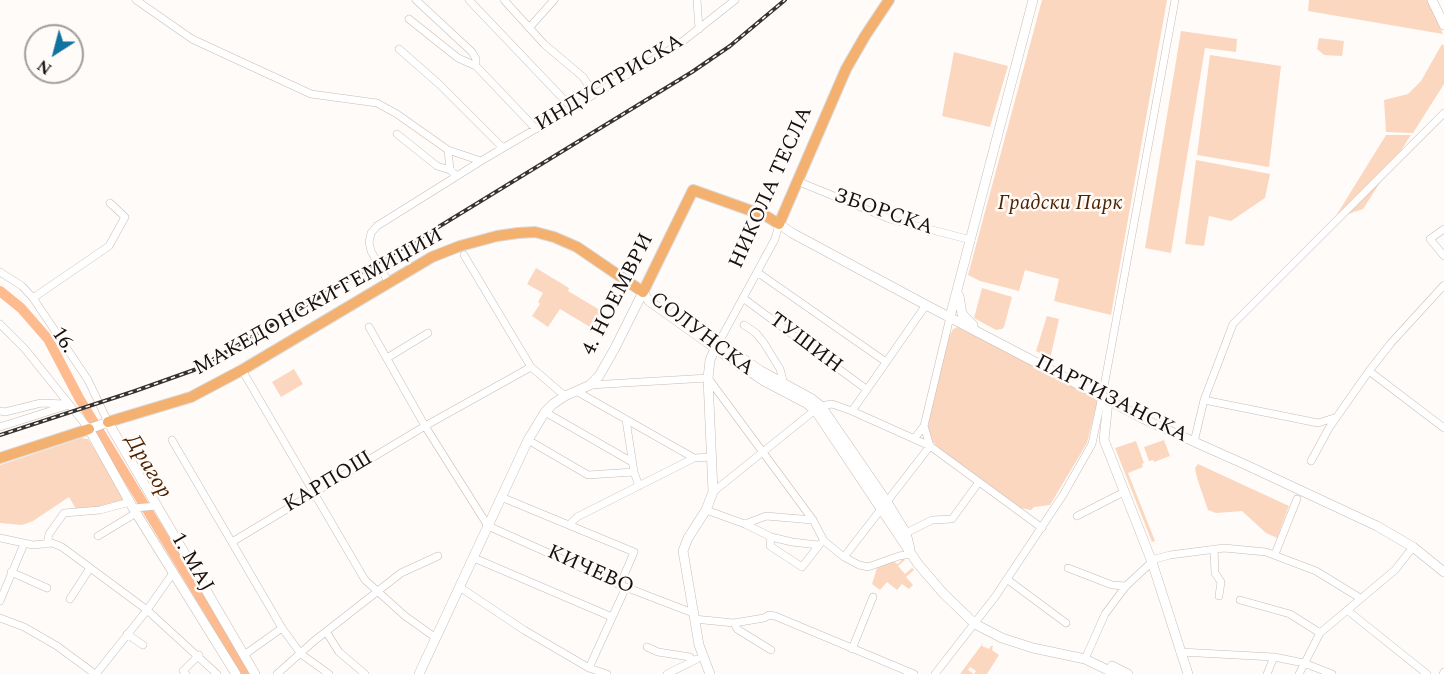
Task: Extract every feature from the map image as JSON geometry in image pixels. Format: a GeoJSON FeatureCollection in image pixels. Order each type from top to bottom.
{"type":"FeatureCollection","features":[{"type":"Feature","properties":{"kind":"main road","name":"НИКОЛА ТЕСЛА"},"geometry":{"type":"LineString","coordinates":[[779,224],[846,69],[889,0]]}},
{"type":"Feature","properties":{"kind":"main road","name":"4. НОЕМВРИ"},"geometry":{"type":"LineString","coordinates":[[643,292],[693,190],[766,216],[779,224]]}},
{"type":"Feature","properties":{"kind":"main road","name":"МАКЕДОНСКИ ГЕМИЏИИ"},"geometry":{"type":"LineString","coordinates":[[108,422],[191,397],[242,370],[432,257],[460,246],[497,236],[535,232],[554,237],[577,247],[643,292]]}},
{"type":"Feature","properties":{"kind":"main road"},"geometry":{"type":"LineString","coordinates":[[0,458],[89,429]]}},
{"type":"Feature","properties":{"kind":"street"},"geometry":{"type":"LineString","coordinates":[[136,0],[192,39],[311,94],[385,107],[448,150],[481,161]]}},
{"type":"Feature","properties":{"kind":"street"},"geometry":{"type":"LineString","coordinates":[[416,0],[472,52],[476,58],[476,66]]}},
{"type":"Feature","properties":{"kind":"street"},"geometry":{"type":"LineString","coordinates":[[469,0],[572,108]]}},
{"type":"Feature","properties":{"kind":"street"},"geometry":{"type":"LineString","coordinates":[[504,0],[544,44],[583,77],[594,94]]}},
{"type":"Feature","properties":{"kind":"street"},"geometry":{"type":"LineString","coordinates":[[529,28],[554,0]]}},
{"type":"Feature","properties":{"kind":"street"},"geometry":{"type":"LineString","coordinates":[[697,0],[699,28]]}},
{"type":"Feature","properties":{"kind":"street","name":"ИНДУСТРИСКА"},"geometry":{"type":"LineString","coordinates":[[389,283],[372,257],[369,242],[371,232],[377,226],[481,161],[678,45],[735,0]]}},
{"type":"Feature","properties":{"kind":"street"},"geometry":{"type":"LineString","coordinates":[[914,439],[924,426],[950,317],[1033,0]]}},
{"type":"Feature","properties":{"kind":"street"},"geometry":{"type":"LineString","coordinates":[[935,674],[1008,580],[1039,526],[1092,444],[1104,398],[1175,0]]}},
{"type":"Feature","properties":{"kind":"street"},"geometry":{"type":"LineString","coordinates":[[1432,0],[1444,25]]}},
{"type":"Feature","properties":{"kind":"street"},"geometry":{"type":"LineString","coordinates":[[409,19],[458,58],[476,66],[536,129]]}},
{"type":"Feature","properties":{"kind":"street"},"geometry":{"type":"LineString","coordinates":[[399,49],[503,148]]}},
{"type":"Feature","properties":{"kind":"street"},"geometry":{"type":"LineString","coordinates":[[1194,442],[1204,400],[1233,324],[1444,113]]}},
{"type":"Feature","properties":{"kind":"street"},"geometry":{"type":"LineString","coordinates":[[397,134],[437,166],[450,170],[457,176]]}},
{"type":"Feature","properties":{"kind":"street"},"geometry":{"type":"LineString","coordinates":[[448,150],[450,170]]}},
{"type":"Feature","properties":{"kind":"street","name":"ЗБОРСКА"},"geometry":{"type":"LineString","coordinates":[[797,181],[890,219],[970,240]]}},
{"type":"Feature","properties":{"kind":"street"},"geometry":{"type":"LineString","coordinates":[[33,298],[109,246],[124,217],[110,204]]}},
{"type":"Feature","properties":{"kind":"street","name":"ПАРТИЗАНСКА"},"geometry":{"type":"LineString","coordinates":[[779,224],[926,305],[1104,398],[1361,518],[1413,547],[1444,572]]}},
{"type":"Feature","properties":{"kind":"street","name":"НИКОЛА ТЕСЛА"},"geometry":{"type":"LineString","coordinates":[[710,674],[698,659],[694,616],[684,563],[684,548],[706,510],[713,492],[708,378],[710,360],[775,239],[779,224]]}},
{"type":"Feature","properties":{"kind":"street"},"geometry":{"type":"LineString","coordinates":[[1444,229],[1430,239],[1444,256]]}},
{"type":"Feature","properties":{"kind":"street"},"geometry":{"type":"LineString","coordinates":[[464,255],[531,367],[565,396]]}},
{"type":"Feature","properties":{"kind":"street","name":"16."},"geometry":{"type":"LineString","coordinates":[[0,272],[22,286],[33,298],[88,380],[108,422]]}},
{"type":"Feature","properties":{"kind":"street"},"geometry":{"type":"LineString","coordinates":[[757,272],[886,362]]}},
{"type":"Feature","properties":{"kind":"street"},"geometry":{"type":"LineString","coordinates":[[959,285],[959,304],[962,314],[989,338]]}},
{"type":"Feature","properties":{"kind":"street"},"geometry":{"type":"LineString","coordinates":[[1311,460],[1336,417],[1369,371],[1391,343],[1444,285]]}},
{"type":"Feature","properties":{"kind":"street","name":"СОЛУНСКА"},"geometry":{"type":"LineString","coordinates":[[643,292],[653,297],[771,385],[818,408]]}},
{"type":"Feature","properties":{"kind":"street","name":"4. НОЕМВРИ"},"geometry":{"type":"LineString","coordinates":[[419,674],[528,440],[545,412],[565,396],[590,385],[599,376],[643,292]]}},
{"type":"Feature","properties":{"kind":"street","name":"ТУШИН"},"geometry":{"type":"LineString","coordinates":[[743,298],[867,390]]}},
{"type":"Feature","properties":{"kind":"street"},"geometry":{"type":"LineString","coordinates":[[852,411],[926,305]]}},
{"type":"Feature","properties":{"kind":"street"},"geometry":{"type":"LineString","coordinates":[[744,325],[756,333],[764,343],[780,369],[784,384]]}},
{"type":"Feature","properties":{"kind":"street","name":"1. МАЈ"},"geometry":{"type":"LineString","coordinates":[[1,326],[25,349],[89,429],[173,573],[236,674]]}},
{"type":"Feature","properties":{"kind":"street"},"geometry":{"type":"LineString","coordinates":[[369,327],[425,426],[488,526]]}},
{"type":"Feature","properties":{"kind":"street"},"geometry":{"type":"LineString","coordinates":[[387,358],[428,333]]}},
{"type":"Feature","properties":{"kind":"street","name":"СОЛУНСКА"},"geometry":{"type":"LineString","coordinates":[[717,345],[812,399],[906,533],[911,554]]}},
{"type":"Feature","properties":{"kind":"street","name":"КАРПОШ"},"geometry":{"type":"LineString","coordinates":[[232,542],[425,426],[531,367]]}},
{"type":"Feature","properties":{"kind":"street"},"geometry":{"type":"LineString","coordinates":[[242,370],[365,580],[405,616],[436,638]]}},
{"type":"Feature","properties":{"kind":"street"},"geometry":{"type":"LineString","coordinates":[[1369,371],[1444,428]]}},
{"type":"Feature","properties":{"kind":"street"},"geometry":{"type":"LineString","coordinates":[[590,385],[708,378],[813,520],[821,543]]}},
{"type":"Feature","properties":{"kind":"street"},"geometry":{"type":"LineString","coordinates":[[576,391],[694,458]]}},
{"type":"Feature","properties":{"kind":"street"},"geometry":{"type":"LineString","coordinates":[[1104,398],[1104,440],[1152,562],[1188,674]]}},
{"type":"Feature","properties":{"kind":"street"},"geometry":{"type":"LineString","coordinates":[[1204,400],[1318,423],[1330,421],[1336,417]]}},
{"type":"Feature","properties":{"kind":"street"},"geometry":{"type":"LineString","coordinates":[[0,411],[5,412],[41,403],[69,405]]}},
{"type":"Feature","properties":{"kind":"street"},"geometry":{"type":"LineString","coordinates":[[0,427],[69,405]]}},
{"type":"Feature","properties":{"kind":"street"},"geometry":{"type":"LineString","coordinates":[[713,492],[818,408],[837,405],[930,446],[1039,526]]}},
{"type":"Feature","properties":{"kind":"street"},"geometry":{"type":"LineString","coordinates":[[545,412],[632,462]]}},
{"type":"Feature","properties":{"kind":"street"},"geometry":{"type":"LineString","coordinates":[[626,420],[632,462],[639,486]]}},
{"type":"Feature","properties":{"kind":"street"},"geometry":{"type":"LineString","coordinates":[[89,429],[108,422]]}},
{"type":"Feature","properties":{"kind":"street","name":"1. МАЈ"},"geometry":{"type":"LineString","coordinates":[[108,422],[255,674]]}},
{"type":"Feature","properties":{"kind":"street"},"geometry":{"type":"LineString","coordinates":[[924,426],[930,446]]}},
{"type":"Feature","properties":{"kind":"street"},"geometry":{"type":"LineString","coordinates":[[172,440],[282,628],[301,654],[329,674]]}},
{"type":"Feature","properties":{"kind":"street"},"geometry":{"type":"LineString","coordinates":[[528,440],[588,476],[634,472]]}},
{"type":"Feature","properties":{"kind":"street"},"geometry":{"type":"LineString","coordinates":[[844,557],[930,446]]}},
{"type":"Feature","properties":{"kind":"street"},"geometry":{"type":"LineString","coordinates":[[569,525],[577,517],[694,458],[712,457]]}},
{"type":"Feature","properties":{"kind":"street"},"geometry":{"type":"LineString","coordinates":[[906,533],[932,520],[952,519],[979,482]]}},
{"type":"Feature","properties":{"kind":"street"},"geometry":{"type":"LineString","coordinates":[[1077,516],[1124,492]]}},
{"type":"Feature","properties":{"kind":"street"},"geometry":{"type":"LineString","coordinates":[[501,497],[634,552],[612,617],[589,668]]}},
{"type":"Feature","properties":{"kind":"street"},"geometry":{"type":"LineString","coordinates":[[1275,554],[1297,499]]}},
{"type":"Feature","properties":{"kind":"street"},"geometry":{"type":"LineString","coordinates":[[46,544],[48,534],[63,513],[156,506]]}},
{"type":"Feature","properties":{"kind":"street","name":"СОЛУНСКА"},"geometry":{"type":"LineString","coordinates":[[885,506],[911,554],[943,593],[975,624],[992,634],[1017,643],[1086,657],[1128,674]]}},
{"type":"Feature","properties":{"kind":"street"},"geometry":{"type":"LineString","coordinates":[[98,536],[135,508]]}},
{"type":"Feature","properties":{"kind":"street"},"geometry":{"type":"LineString","coordinates":[[706,510],[745,524],[771,537],[792,543],[821,543],[859,565],[868,567],[911,554]]}},
{"type":"Feature","properties":{"kind":"street"},"geometry":{"type":"LineString","coordinates":[[745,524],[766,516],[813,520]]}},
{"type":"Feature","properties":{"kind":"street","name":"КИЧЕВО"},"geometry":{"type":"LineString","coordinates":[[488,526],[694,616],[734,623],[764,618],[769,615],[775,616],[914,674]]}},
{"type":"Feature","properties":{"kind":"street"},"geometry":{"type":"LineString","coordinates":[[771,537],[770,546],[802,567],[821,543]]}},
{"type":"Feature","properties":{"kind":"street"},"geometry":{"type":"LineString","coordinates":[[0,538],[24,544],[52,543],[62,547],[147,610],[218,674]]}},
{"type":"Feature","properties":{"kind":"street"},"geometry":{"type":"LineString","coordinates":[[0,601],[24,544]]}},
{"type":"Feature","properties":{"kind":"street"},"geometry":{"type":"LineString","coordinates":[[1116,674],[1086,657],[1105,614],[1126,586],[1157,558],[1236,547],[1275,554],[1316,571],[1360,598]]}},
{"type":"Feature","properties":{"kind":"street"},"geometry":{"type":"LineString","coordinates":[[1299,674],[1320,633],[1395,570],[1413,547]]}},
{"type":"Feature","properties":{"kind":"street"},"geometry":{"type":"LineString","coordinates":[[1214,549],[1215,573],[1221,582],[1219,596]]}},
{"type":"Feature","properties":{"kind":"street"},"geometry":{"type":"LineString","coordinates":[[281,673],[314,641],[401,573],[438,556]]}},
{"type":"Feature","properties":{"kind":"street"},"geometry":{"type":"LineString","coordinates":[[474,558],[612,617]]}},
{"type":"Feature","properties":{"kind":"street"},"geometry":{"type":"LineString","coordinates":[[70,599],[90,568]]}},
{"type":"Feature","properties":{"kind":"street"},"geometry":{"type":"LineString","coordinates":[[1068,568],[1102,582],[1126,586]]}},
{"type":"Feature","properties":{"kind":"street"},"geometry":{"type":"LineString","coordinates":[[11,572],[47,588]]}},
{"type":"Feature","properties":{"kind":"street"},"geometry":{"type":"LineString","coordinates":[[0,618],[24,627],[57,646],[95,674],[147,610],[173,573]]}},
{"type":"Feature","properties":{"kind":"street"},"geometry":{"type":"LineString","coordinates":[[1008,580],[1066,623]]}},
{"type":"Feature","properties":{"kind":"street"},"geometry":{"type":"LineString","coordinates":[[461,588],[524,630],[589,668],[607,674]]}},
{"type":"Feature","properties":{"kind":"street"},"geometry":{"type":"LineString","coordinates":[[852,650],[873,597]]}},
{"type":"Feature","properties":{"kind":"street"},"geometry":{"type":"LineString","coordinates":[[1240,600],[1290,614],[1320,633]]}},
{"type":"Feature","properties":{"kind":"street"},"geometry":{"type":"LineString","coordinates":[[1347,610],[1427,674]]}},
{"type":"Feature","properties":{"kind":"street"},"geometry":{"type":"LineString","coordinates":[[734,623],[737,629],[771,650]]}},
{"type":"Feature","properties":{"kind":"street"},"geometry":{"type":"LineString","coordinates":[[244,655],[282,628]]}},
{"type":"Feature","properties":{"kind":"street"},"geometry":{"type":"LineString","coordinates":[[327,633],[339,652],[366,674]]}},
{"type":"Feature","properties":{"kind":"street"},"geometry":{"type":"LineString","coordinates":[[127,634],[142,645]]}},
{"type":"Feature","properties":{"kind":"street"},"geometry":{"type":"LineString","coordinates":[[647,647],[658,652],[698,659]]}},
{"type":"Feature","properties":{"kind":"street"},"geometry":{"type":"LineString","coordinates":[[1180,652],[1274,657],[1304,663],[1332,674]]}},
{"type":"Feature","properties":{"kind":"street"},"geometry":{"type":"LineString","coordinates":[[186,674],[183,671],[199,655]]}},
{"type":"Feature","properties":{"kind":"street"},"geometry":{"type":"LineString","coordinates":[[1267,674],[1274,657]]}},
{"type":"Feature","properties":{"kind":"street"},"geometry":{"type":"LineString","coordinates":[[669,674],[698,659]]}},
{"type":"Feature","properties":{"kind":"green space","name":"Градски Парк"},"geometry":{"type":"Polygon","coordinates":[[[1042,0],[1167,0],[1111,315],[1054,301],[1059,279],[1025,270],[1019,291],[980,281],[968,275],[1042,0]]]}},
{"type":"Feature","properties":{"kind":"green space"},"geometry":{"type":"Polygon","coordinates":[[[1309,0],[1429,0],[1443,34],[1308,11],[1309,0]]]}},
{"type":"Feature","properties":{"kind":"green space"},"geometry":{"type":"Polygon","coordinates":[[[1181,31],[1237,39],[1236,52],[1205,48],[1171,253],[1145,248],[1181,31]]]}},
{"type":"Feature","properties":{"kind":"green space"},"geometry":{"type":"Polygon","coordinates":[[[1319,38],[1344,41],[1342,56],[1324,55],[1317,49],[1319,38]]]}},
{"type":"Feature","properties":{"kind":"green space"},"geometry":{"type":"Polygon","coordinates":[[[1442,44],[1444,46],[1444,84],[1413,133],[1386,132],[1384,100],[1408,94],[1421,81],[1442,44]]]}},
{"type":"Feature","properties":{"kind":"green space"},"geometry":{"type":"Polygon","coordinates":[[[954,52],[1008,66],[990,127],[942,116],[954,52]]]}},
{"type":"Feature","properties":{"kind":"green space"},"geometry":{"type":"Polygon","coordinates":[[[1210,55],[1281,66],[1269,167],[1197,155],[1210,55]]]}},
{"type":"Feature","properties":{"kind":"green space"},"geometry":{"type":"Polygon","coordinates":[[[1386,135],[1411,135],[1363,209],[1334,219],[1386,135]]]}},
{"type":"Feature","properties":{"kind":"green space"},"geometry":{"type":"Polygon","coordinates":[[[1196,160],[1270,174],[1265,198],[1231,221],[1209,216],[1204,246],[1185,244],[1196,160]]]}},
{"type":"Feature","properties":{"kind":"green space"},"geometry":{"type":"Polygon","coordinates":[[[536,268],[605,313],[595,330],[560,309],[548,327],[532,316],[540,304],[538,302],[543,293],[527,284],[536,268]]]}},
{"type":"Feature","properties":{"kind":"green space"},"geometry":{"type":"Polygon","coordinates":[[[982,288],[1012,297],[1002,329],[996,330],[974,318],[982,288]]]}},
{"type":"Feature","properties":{"kind":"green space"},"geometry":{"type":"Polygon","coordinates":[[[1047,316],[1059,319],[1050,359],[1036,351],[1047,316]]]}},
{"type":"Feature","properties":{"kind":"green space"},"geometry":{"type":"Polygon","coordinates":[[[958,327],[1098,399],[1087,443],[1050,505],[1034,507],[1031,510],[1021,508],[933,442],[928,428],[930,412],[949,337],[953,329],[958,327]]]}},
{"type":"Feature","properties":{"kind":"green space"},"geometry":{"type":"Polygon","coordinates":[[[294,369],[303,384],[281,397],[272,382],[294,369]]]}},
{"type":"Feature","properties":{"kind":"green space"},"geometry":{"type":"Polygon","coordinates":[[[81,438],[88,439],[90,442],[125,498],[122,502],[98,508],[76,509],[69,497],[33,521],[22,525],[0,523],[0,465],[81,438]]]}},
{"type":"Feature","properties":{"kind":"green space"},"geometry":{"type":"Polygon","coordinates":[[[1164,440],[1170,456],[1154,462],[1149,461],[1144,447],[1164,440]]]}},
{"type":"Feature","properties":{"kind":"green space"},"geometry":{"type":"Polygon","coordinates":[[[1136,441],[1144,463],[1143,467],[1128,473],[1155,541],[1152,542],[1115,448],[1136,441]]]}},
{"type":"Feature","properties":{"kind":"green space"},"geometry":{"type":"Polygon","coordinates":[[[1198,464],[1289,506],[1277,538],[1266,533],[1242,511],[1216,513],[1208,510],[1197,478],[1195,468],[1198,464]]]}},
{"type":"Feature","properties":{"kind":"green space"},"geometry":{"type":"Polygon","coordinates":[[[903,558],[905,560],[898,566],[905,574],[912,568],[914,570],[906,577],[913,585],[909,589],[902,584],[897,590],[887,582],[880,590],[872,584],[877,568],[892,561],[898,564],[903,558]]]}},
{"type":"Feature","properties":{"kind":"green space"},"geometry":{"type":"Polygon","coordinates":[[[983,643],[982,646],[989,649],[993,646],[992,650],[999,655],[987,674],[960,674],[983,643]],[[970,667],[968,670],[974,674],[976,671],[970,667]]]}},
{"type":"Feature","properties":{"kind":"waterway","name":"Драгор"},"geometry":{"type":"LineString","coordinates":[[0,291],[21,308],[48,339],[79,398],[247,674]]}},
{"type":"Feature","properties":{"kind":"railway"},"geometry":{"type":"LineString","coordinates":[[0,435],[194,370],[440,226],[692,72],[730,46],[785,0]]}}]}
